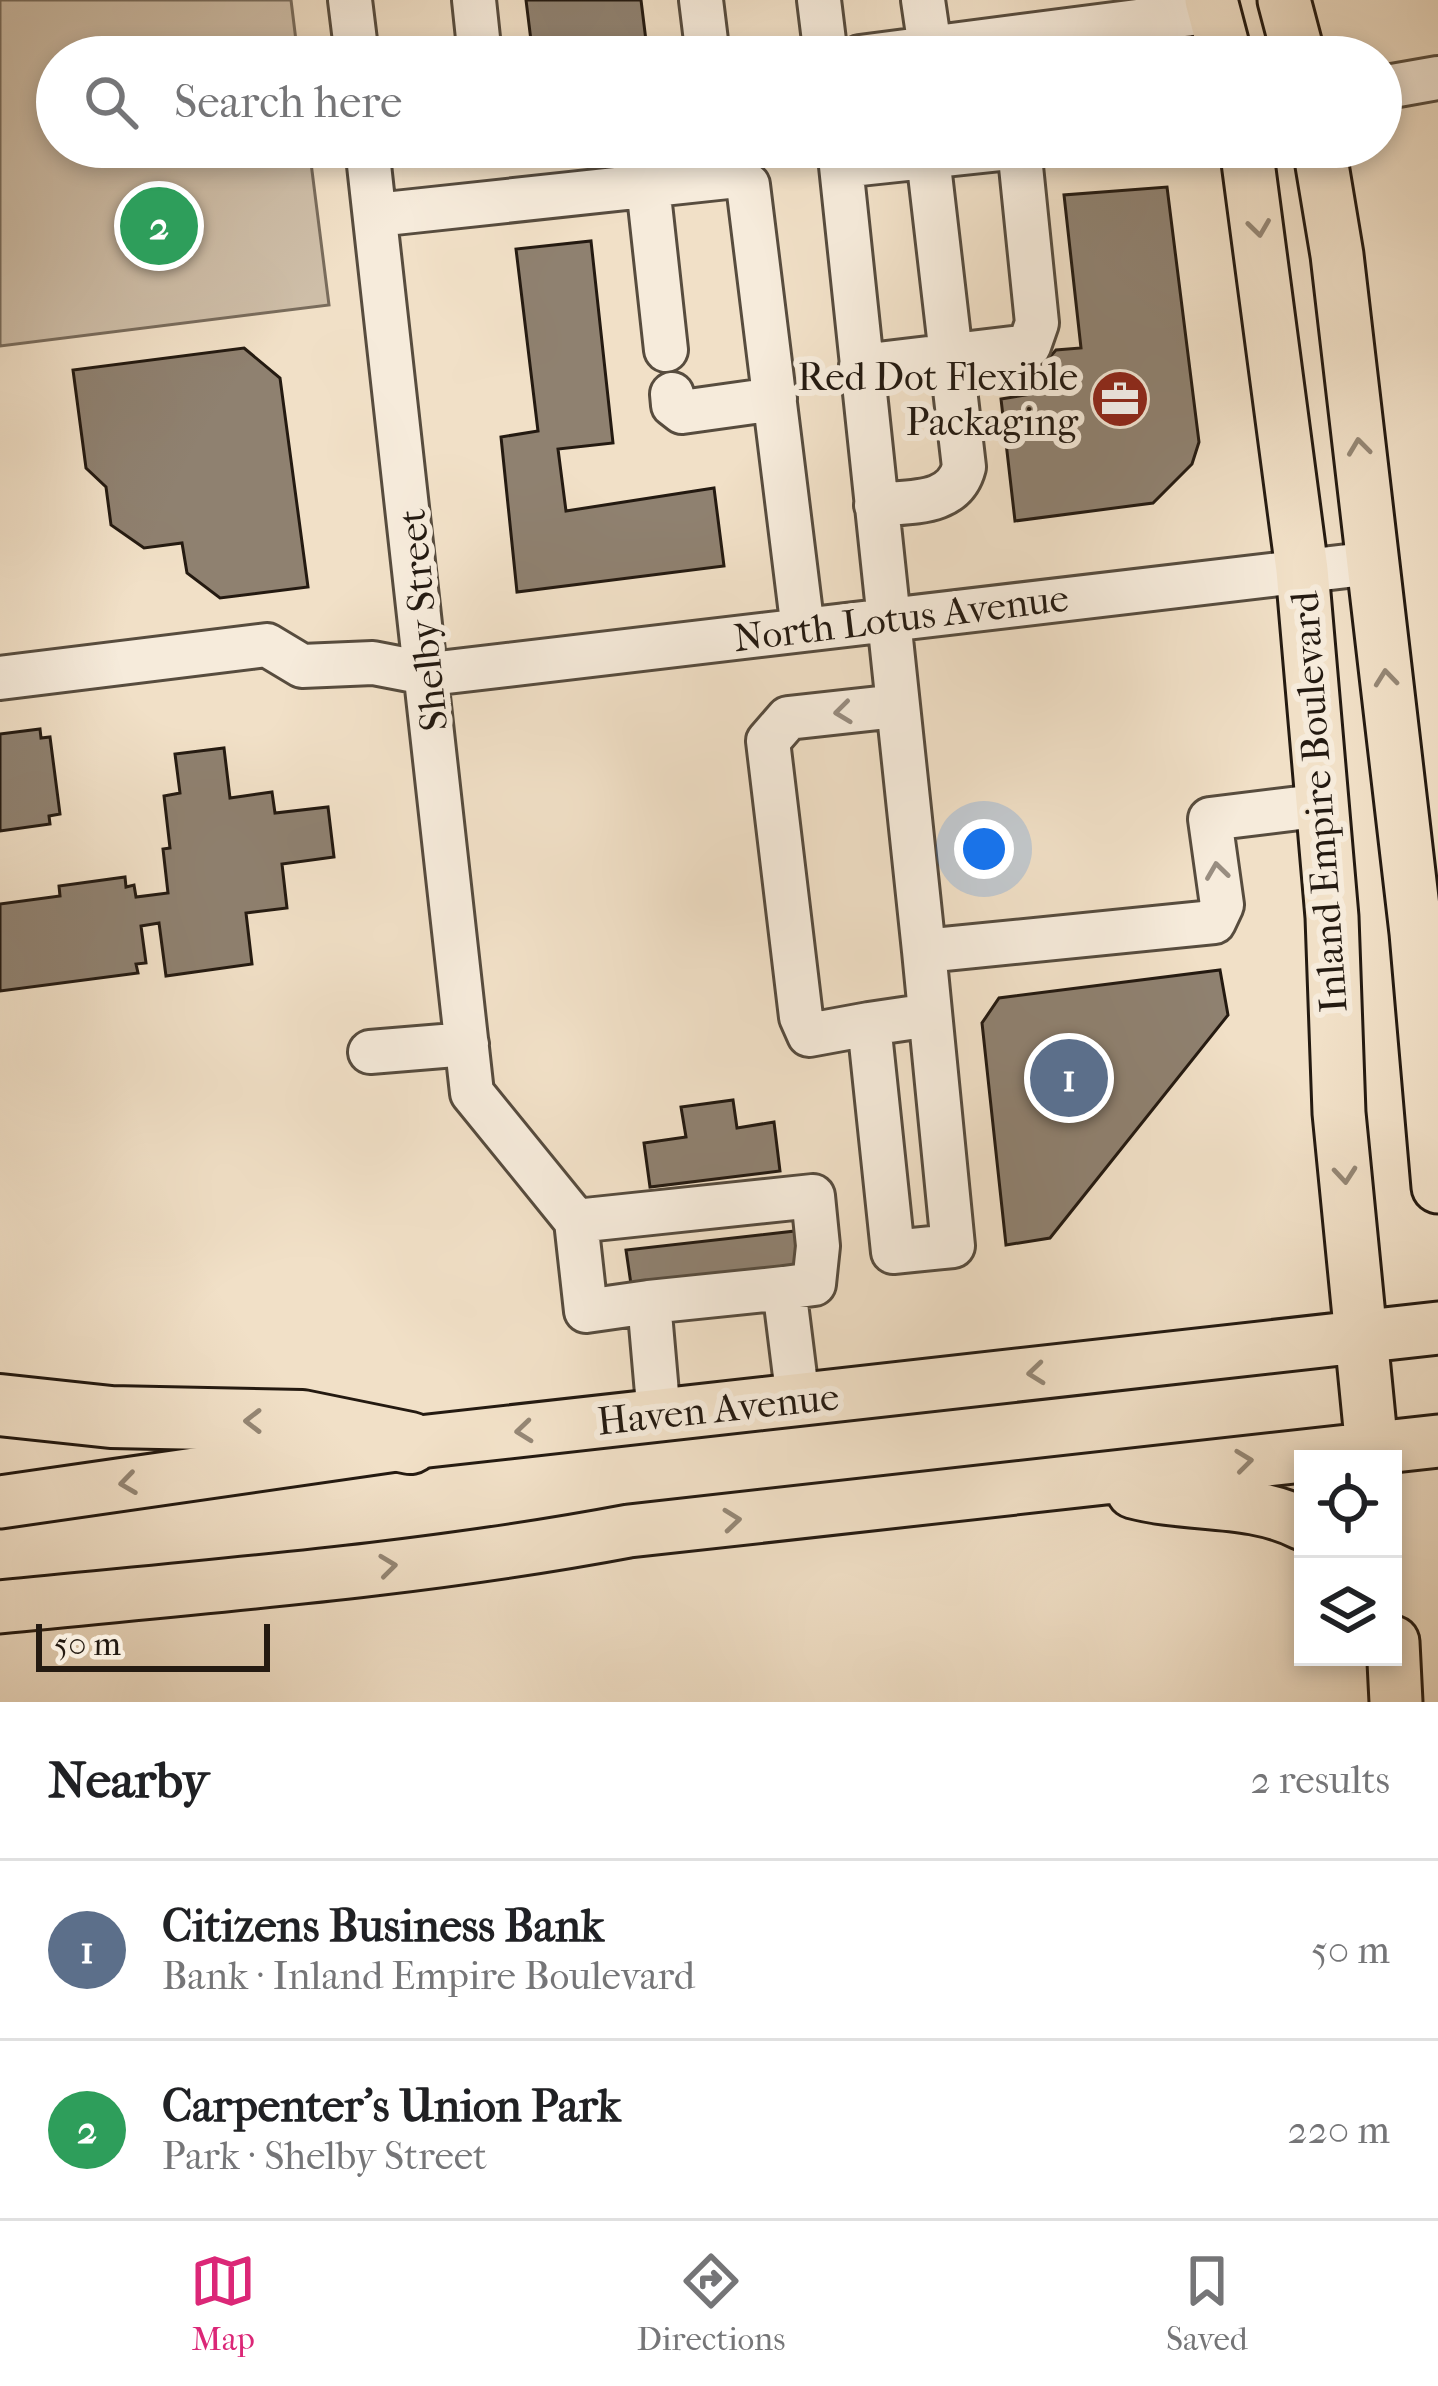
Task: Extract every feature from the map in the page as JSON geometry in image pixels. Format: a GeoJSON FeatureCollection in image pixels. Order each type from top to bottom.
{"type":"FeatureCollection","features":[{"type":"Feature","properties":{"kind":"highway"},"geometry":{"type":"LineString","coordinates":[[0,1405],[111,1417],[302,1420],[410,1443]]}},
{"type":"Feature","properties":{"kind":"main road"},"geometry":{"type":"LineString","coordinates":[[1284,0],[1293,36]]}},
{"type":"Feature","properties":{"kind":"main road","name":"Inland Empire Boulevard"},"geometry":{"type":"LineString","coordinates":[[1249,168],[1301,570],[1324,805],[1340,1114],[1373,1450]]}},
{"type":"Feature","properties":{"kind":"main road","name":"Inland Empire Boulevard"},"geometry":{"type":"LineString","coordinates":[[1322,168],[1416,933],[1438,1187]]}},
{"type":"Feature","properties":{"kind":"main road"},"geometry":{"type":"LineString","coordinates":[[1416,933],[1438,1036]]}},
{"type":"Feature","properties":{"kind":"main road","name":"Haven Avenue"},"geometry":{"type":"LineString","coordinates":[[0,1502],[410,1443],[1438,1328]]}},
{"type":"Feature","properties":{"kind":"main road"},"geometry":{"type":"LineString","coordinates":[[1385,1450],[1438,1441]]}},
{"type":"Feature","properties":{"kind":"main road"},"geometry":{"type":"LineString","coordinates":[[0,1606],[362,1569],[544,1547],[629,1531],[1294,1459]]}},
{"type":"Feature","properties":{"kind":"main road"},"geometry":{"type":"LineString","coordinates":[[1086,1479],[1174,1503],[1272,1510],[1294,1520]]}},
{"type":"Feature","properties":{"kind":"main road"},"geometry":{"type":"LineString","coordinates":[[1394,1666],[1396,1702]]}},
{"type":"Feature","properties":{"kind":"street"},"geometry":{"type":"LineString","coordinates":[[350,0],[354,36]]}},
{"type":"Feature","properties":{"kind":"street"},"geometry":{"type":"LineString","coordinates":[[474,0],[478,36]]}},
{"type":"Feature","properties":{"kind":"street"},"geometry":{"type":"LineString","coordinates":[[701,0],[705,36]]}},
{"type":"Feature","properties":{"kind":"street"},"geometry":{"type":"LineString","coordinates":[[819,0],[823,36]]}},
{"type":"Feature","properties":{"kind":"street"},"geometry":{"type":"LineString","coordinates":[[923,0],[928,36]]}},
{"type":"Feature","properties":{"kind":"street"},"geometry":{"type":"LineString","coordinates":[[1068,36],[1217,23]]}},
{"type":"Feature","properties":{"kind":"street"},"geometry":{"type":"LineString","coordinates":[[1402,84],[1438,78]]}},
{"type":"Feature","properties":{"kind":"street","name":"Shelby Street"},"geometry":{"type":"LineString","coordinates":[[370,168],[430,674],[472,1093],[576,1221]]}},
{"type":"Feature","properties":{"kind":"street"},"geometry":{"type":"LineString","coordinates":[[841,168],[953,1246],[892,1252],[869,1024]]}},
{"type":"Feature","properties":{"kind":"street"},"geometry":{"type":"LineString","coordinates":[[876,505],[944,497],[960,484],[964,467],[929,168]]}},
{"type":"Feature","properties":{"kind":"street"},"geometry":{"type":"LineString","coordinates":[[861,366],[1029,346],[1037,323],[1021,168]]}},
{"type":"Feature","properties":{"kind":"street"},"geometry":{"type":"LineString","coordinates":[[376,215],[737,176],[748,185],[803,630]]}},
{"type":"Feature","properties":{"kind":"street"},"geometry":{"type":"LineString","coordinates":[[648,186],[666,350]]}},
{"type":"Feature","properties":{"kind":"street"},"geometry":{"type":"LineString","coordinates":[[672,394],[673,404],[682,412],[775,399]]}},
{"type":"Feature","properties":{"kind":"street","name":"North Lotus Avenue"},"geometry":{"type":"LineString","coordinates":[[0,678],[267,646],[302,666],[373,663],[430,674],[1373,563]]}},
{"type":"Feature","properties":{"kind":"street"},"geometry":{"type":"LineString","coordinates":[[897,706],[788,718],[768,740],[801,1017],[809,1035],[930,1016]]}},
{"type":"Feature","properties":{"kind":"street"},"geometry":{"type":"LineString","coordinates":[[924,951],[1214,922],[1222,904],[1210,819],[1324,805]]}},
{"type":"Feature","properties":{"kind":"street"},"geometry":{"type":"LineString","coordinates":[[370,1052],[466,1044]]}},
{"type":"Feature","properties":{"kind":"street"},"geometry":{"type":"LineString","coordinates":[[813,1196],[818,1246],[814,1285],[586,1311],[576,1221],[813,1196]]}},
{"type":"Feature","properties":{"kind":"street"},"geometry":{"type":"LineString","coordinates":[[784,1288],[798,1400]]}},
{"type":"Feature","properties":{"kind":"street"},"geometry":{"type":"LineString","coordinates":[[649,1302],[659,1416]]}},
{"type":"Feature","properties":{"kind":"shaded area"},"geometry":{"type":"Polygon","coordinates":[[[0,0],[291,0],[295,36],[36,36],[36,168],[312,168],[329,305],[0,346],[0,0]]]}},
{"type":"Feature","properties":{"kind":"building"},"geometry":{"type":"Polygon","coordinates":[[[526,0],[641,0],[645,36],[530,36],[526,0]]]}},
{"type":"Feature","properties":{"kind":"building"},"geometry":{"type":"Polygon","coordinates":[[[1167,187],[1199,442],[1192,464],[1153,503],[1015,521],[1001,399],[1044,392],[1041,367],[1056,350],[1081,348],[1064,195],[1167,187]]]}},
{"type":"Feature","properties":{"kind":"building"},"geometry":{"type":"Polygon","coordinates":[[[591,241],[613,443],[558,449],[566,511],[714,488],[724,566],[517,592],[501,437],[538,431],[516,249],[591,241]]]}},
{"type":"Feature","properties":{"kind":"building"},"geometry":{"type":"Polygon","coordinates":[[[244,348],[280,378],[308,587],[220,598],[187,573],[182,543],[144,548],[111,525],[106,487],[86,468],[73,370],[244,348]]]}},
{"type":"Feature","properties":{"kind":"building"},"geometry":{"type":"Polygon","coordinates":[[[40,729],[41,738],[50,737],[60,814],[49,816],[50,824],[0,831],[0,734],[40,729]]]}},
{"type":"Feature","properties":{"kind":"building"},"geometry":{"type":"Polygon","coordinates":[[[224,748],[230,798],[272,792],[275,813],[328,807],[334,857],[282,864],[287,908],[246,913],[252,964],[166,976],[159,923],[141,926],[146,963],[136,964],[138,973],[0,991],[0,904],[60,896],[59,886],[125,877],[126,887],[134,885],[136,897],[168,893],[163,849],[170,848],[164,796],[180,793],[175,754],[224,748]]]}},
{"type":"Feature","properties":{"kind":"building"},"geometry":{"type":"Polygon","coordinates":[[[1220,970],[1228,1015],[1050,1238],[1006,1245],[982,1023],[999,998],[1220,970]]]}},
{"type":"Feature","properties":{"kind":"building"},"geometry":{"type":"Polygon","coordinates":[[[733,1100],[737,1128],[774,1122],[780,1171],[650,1187],[644,1143],[686,1137],[681,1107],[733,1100]]]}},
{"type":"Feature","properties":{"kind":"building"},"geometry":{"type":"Polygon","coordinates":[[[804,1230],[810,1277],[633,1298],[626,1250],[804,1230]]]}},
{"type":"Feature","properties":{"kind":"place","name":"Carpenter's Union Park"},"geometry":{"type":"Point","coordinates":[159,226]}},
{"type":"Feature","properties":{"kind":"place","name":"Red Dot Flexible Packaging"},"geometry":{"type":"Point","coordinates":[1120,399]}},
{"type":"Feature","properties":{"kind":"place","name":"Citizens Business Bank"},"geometry":{"type":"Point","coordinates":[1069,1078]}}]}
